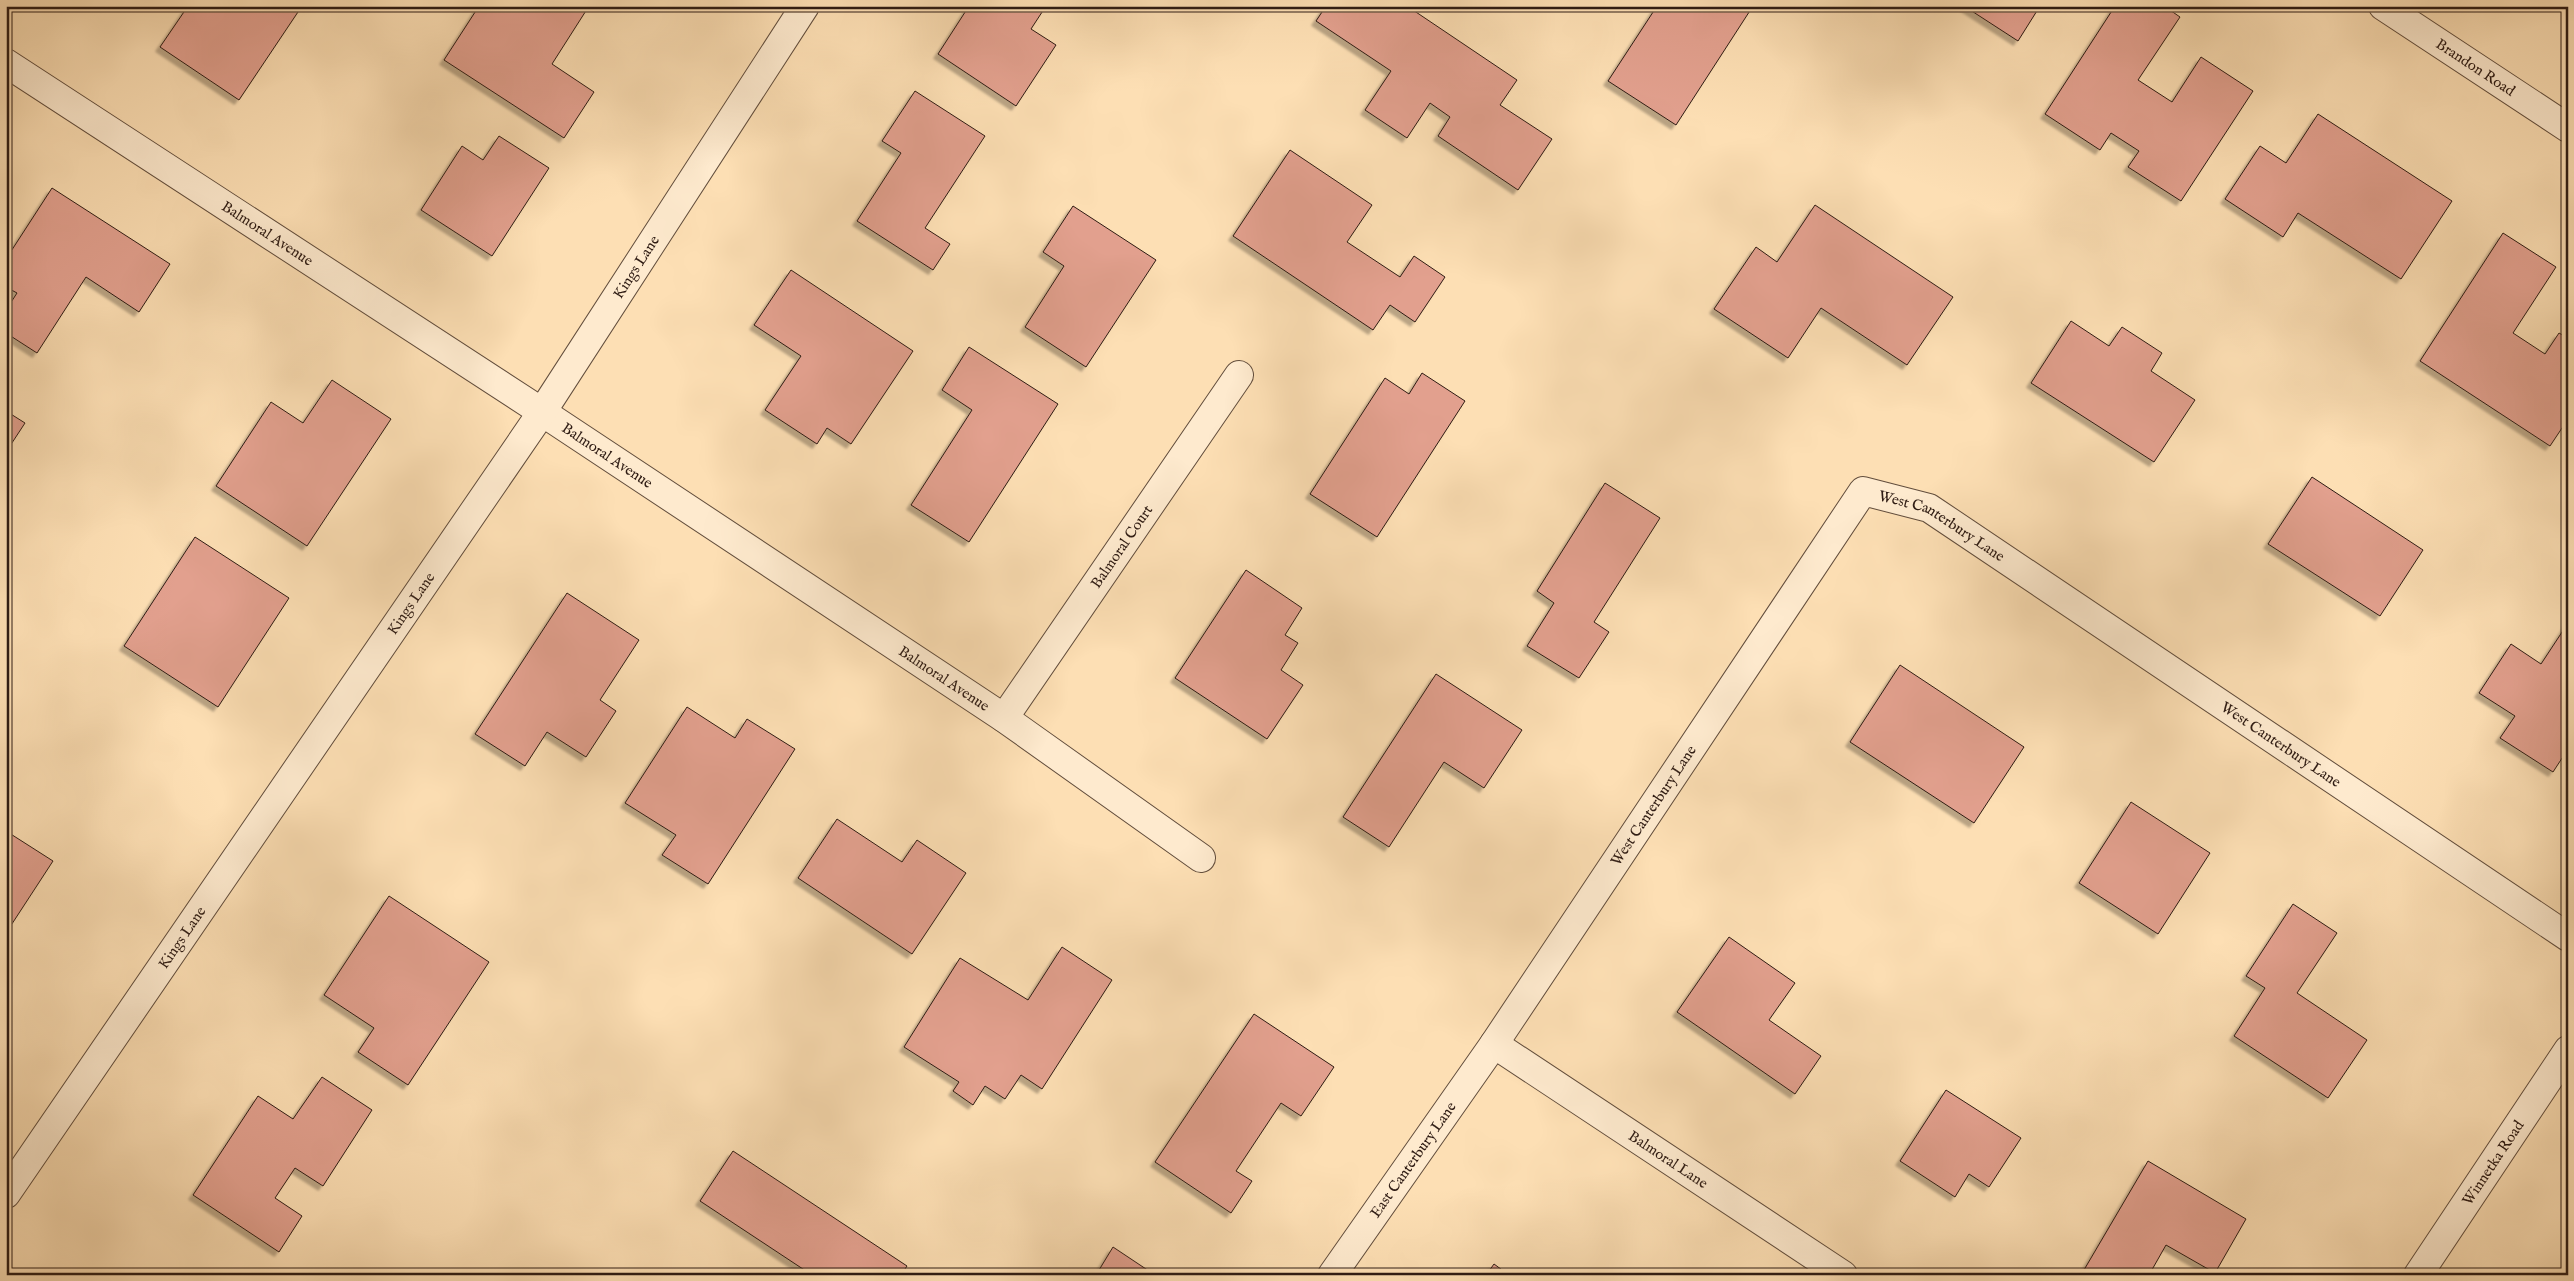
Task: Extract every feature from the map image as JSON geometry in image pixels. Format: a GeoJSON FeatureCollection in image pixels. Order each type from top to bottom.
{"type":"FeatureCollection","features":[{"type":"Feature","properties":{"kind":"street","name":"Kings Lane"},"geometry":{"type":"LineString","coordinates":[[6,1194],[542,412],[805,6]]}},
{"type":"Feature","properties":{"kind":"street","name":"Brandon Road"},"geometry":{"type":"LineString","coordinates":[[2383,6],[2568,128]]}},
{"type":"Feature","properties":{"kind":"street","name":"Balmoral Avenue"},"geometry":{"type":"LineString","coordinates":[[6,63],[156,163],[542,412],[1004,718],[1200,858]]}},
{"type":"Feature","properties":{"kind":"street","name":"Balmoral Court"},"geometry":{"type":"LineString","coordinates":[[1004,718],[1239,375]]}},
{"type":"Feature","properties":{"kind":"street","name":"West Canterbury Lane"},"geometry":{"type":"LineString","coordinates":[[1494,1044],[1863,491],[1929,508],[2568,937]]}},
{"type":"Feature","properties":{"kind":"street","name":"East Canterbury Lane"},"geometry":{"type":"LineString","coordinates":[[1332,1275],[1494,1044]]}},
{"type":"Feature","properties":{"kind":"street","name":"Balmoral Lane"},"geometry":{"type":"LineString","coordinates":[[1494,1044],[1843,1275]]}},
{"type":"Feature","properties":{"kind":"street","name":"Winnetka Road"},"geometry":{"type":"LineString","coordinates":[[2418,1275],[2568,1050]]}},
{"type":"Feature","properties":{"kind":"building"},"geometry":{"type":"Polygon","coordinates":[[[188,6],[302,6],[239,100],[160,47],[188,6]]]}},
{"type":"Feature","properties":{"kind":"building"},"geometry":{"type":"Polygon","coordinates":[[[479,6],[589,6],[552,64],[594,92],[564,138],[444,60],[479,6]]]}},
{"type":"Feature","properties":{"kind":"building"},"geometry":{"type":"Polygon","coordinates":[[[969,6],[1046,6],[1031,29],[1056,45],[1016,106],[938,54],[969,6]]]}},
{"type":"Feature","properties":{"kind":"building"},"geometry":{"type":"Polygon","coordinates":[[[1326,6],[1407,6],[1517,80],[1500,105],[1552,139],[1518,190],[1438,136],[1450,117],[1430,103],[1407,138],[1365,110],[1391,71],[1316,21],[1326,6]]]}},
{"type":"Feature","properties":{"kind":"building"},"geometry":{"type":"Polygon","coordinates":[[[1657,6],[1753,6],[1676,125],[1608,81],[1657,6]]]}},
{"type":"Feature","properties":{"kind":"building"},"geometry":{"type":"Polygon","coordinates":[[[1964,6],[2040,6],[2018,41],[1964,6]]]}},
{"type":"Feature","properties":{"kind":"building"},"geometry":{"type":"Polygon","coordinates":[[[2115,6],[2164,6],[2180,17],[2138,80],[2172,102],[2201,57],[2253,91],[2181,201],[2128,167],[2139,151],[2111,133],[2100,150],[2045,114],[2115,6]]]}},
{"type":"Feature","properties":{"kind":"building"},"geometry":{"type":"Polygon","coordinates":[[[915,91],[985,136],[925,228],[950,244],[933,270],[857,221],[901,153],[882,141],[915,91]]]}},
{"type":"Feature","properties":{"kind":"building"},"geometry":{"type":"Polygon","coordinates":[[[2318,114],[2452,201],[2401,279],[2298,213],[2283,237],[2225,199],[2260,146],[2286,163],[2318,114]]]}},
{"type":"Feature","properties":{"kind":"building"},"geometry":{"type":"Polygon","coordinates":[[[499,136],[549,168],[492,256],[421,210],[462,146],[483,160],[499,136]]]}},
{"type":"Feature","properties":{"kind":"building"},"geometry":{"type":"Polygon","coordinates":[[[1290,150],[1372,205],[1347,242],[1400,277],[1414,256],[1445,277],[1415,322],[1390,305],[1373,330],[1233,236],[1290,150]]]}},
{"type":"Feature","properties":{"kind":"building"},"geometry":{"type":"Polygon","coordinates":[[[52,188],[170,264],[139,312],[86,277],[37,353],[6,333],[6,310],[17,293],[6,287],[6,259],[52,188]]]}},
{"type":"Feature","properties":{"kind":"building"},"geometry":{"type":"Polygon","coordinates":[[[1815,205],[1953,297],[1907,365],[1821,308],[1788,358],[1714,309],[1756,247],[1777,262],[1815,205]]]}},
{"type":"Feature","properties":{"kind":"building"},"geometry":{"type":"Polygon","coordinates":[[[1073,206],[1156,260],[1086,367],[1025,327],[1064,266],[1043,252],[1073,206]]]}},
{"type":"Feature","properties":{"kind":"building"},"geometry":{"type":"Polygon","coordinates":[[[2503,233],[2556,267],[2513,333],[2545,354],[2559,333],[2568,338],[2568,419],[2550,446],[2420,361],[2503,233]]]}},
{"type":"Feature","properties":{"kind":"building"},"geometry":{"type":"Polygon","coordinates":[[[791,270],[913,351],[851,444],[827,428],[817,444],[765,410],[801,356],[754,325],[791,270]]]}},
{"type":"Feature","properties":{"kind":"building"},"geometry":{"type":"Polygon","coordinates":[[[2071,321],[2109,346],[2122,327],[2162,353],[2151,371],[2195,400],[2154,462],[2031,383],[2071,321]]]}},
{"type":"Feature","properties":{"kind":"building"},"geometry":{"type":"Polygon","coordinates":[[[969,347],[1058,404],[969,542],[911,505],[972,410],[942,390],[969,347]]]}},
{"type":"Feature","properties":{"kind":"building"},"geometry":{"type":"Polygon","coordinates":[[[1422,373],[1465,401],[1377,537],[1310,494],[1385,378],[1409,394],[1422,373]]]}},
{"type":"Feature","properties":{"kind":"building"},"geometry":{"type":"Polygon","coordinates":[[[332,380],[391,419],[307,546],[216,486],[271,402],[303,423],[332,380]]]}},
{"type":"Feature","properties":{"kind":"building"},"geometry":{"type":"Polygon","coordinates":[[[6,411],[25,423],[6,452],[6,411]]]}},
{"type":"Feature","properties":{"kind":"building"},"geometry":{"type":"Polygon","coordinates":[[[2312,477],[2423,550],[2380,616],[2268,544],[2312,477]]]}},
{"type":"Feature","properties":{"kind":"building"},"geometry":{"type":"Polygon","coordinates":[[[1605,483],[1660,518],[1594,622],[1609,632],[1579,678],[1527,646],[1554,603],[1537,591],[1605,483]]]}},
{"type":"Feature","properties":{"kind":"building"},"geometry":{"type":"Polygon","coordinates":[[[195,537],[289,598],[218,707],[124,646],[195,537]]]}},
{"type":"Feature","properties":{"kind":"building"},"geometry":{"type":"Polygon","coordinates":[[[1246,570],[1302,608],[1285,635],[1298,643],[1281,670],[1303,685],[1267,739],[1175,678],[1246,570]]]}},
{"type":"Feature","properties":{"kind":"building"},"geometry":{"type":"Polygon","coordinates":[[[567,593],[639,640],[600,700],[616,711],[586,757],[547,732],[525,766],[475,734],[567,593]]]}},
{"type":"Feature","properties":{"kind":"building"},"geometry":{"type":"Polygon","coordinates":[[[2568,623],[2568,749],[2553,772],[2500,738],[2515,716],[2479,693],[2511,644],[2541,664],[2568,623]]]}},
{"type":"Feature","properties":{"kind":"building"},"geometry":{"type":"Polygon","coordinates":[[[1900,665],[2024,747],[1974,823],[1850,742],[1900,665]]]}},
{"type":"Feature","properties":{"kind":"building"},"geometry":{"type":"Polygon","coordinates":[[[1436,674],[1522,730],[1484,788],[1444,762],[1389,847],[1343,817],[1436,674]]]}},
{"type":"Feature","properties":{"kind":"building"},"geometry":{"type":"Polygon","coordinates":[[[687,707],[735,738],[747,719],[795,749],[708,884],[662,855],[676,835],[625,803],[687,707]]]}},
{"type":"Feature","properties":{"kind":"building"},"geometry":{"type":"Polygon","coordinates":[[[2131,802],[2210,853],[2158,934],[2079,883],[2131,802]]]}},
{"type":"Feature","properties":{"kind":"building"},"geometry":{"type":"Polygon","coordinates":[[[837,819],[902,862],[917,840],[966,873],[912,954],[798,878],[837,819]]]}},
{"type":"Feature","properties":{"kind":"building"},"geometry":{"type":"Polygon","coordinates":[[[6,831],[53,861],[6,933],[6,831]]]}},
{"type":"Feature","properties":{"kind":"building"},"geometry":{"type":"Polygon","coordinates":[[[389,896],[489,962],[408,1085],[358,1052],[374,1028],[324,995],[389,896]]]}},
{"type":"Feature","properties":{"kind":"building"},"geometry":{"type":"Polygon","coordinates":[[[2293,904],[2337,933],[2297,993],[2367,1040],[2328,1098],[2234,1036],[2265,988],[2246,976],[2293,904]]]}},
{"type":"Feature","properties":{"kind":"building"},"geometry":{"type":"Polygon","coordinates":[[[1729,937],[1795,983],[1769,1020],[1821,1056],[1795,1094],[1677,1012],[1729,937]]]}},
{"type":"Feature","properties":{"kind":"building"},"geometry":{"type":"Polygon","coordinates":[[[1062,947],[1112,980],[1042,1089],[1021,1075],[1005,1099],[985,1086],[973,1105],[953,1091],[959,1082],[904,1047],[960,958],[1028,1000],[1062,947]]]}},
{"type":"Feature","properties":{"kind":"building"},"geometry":{"type":"Polygon","coordinates":[[[1254,1014],[1334,1067],[1301,1116],[1281,1103],[1236,1171],[1252,1181],[1231,1213],[1155,1162],[1254,1014]]]}},
{"type":"Feature","properties":{"kind":"building"},"geometry":{"type":"Polygon","coordinates":[[[322,1077],[372,1110],[323,1186],[295,1168],[275,1198],[302,1216],[279,1252],[193,1195],[258,1096],[293,1119],[322,1077]]]}},
{"type":"Feature","properties":{"kind":"building"},"geometry":{"type":"Polygon","coordinates":[[[1946,1090],[2021,1138],[1989,1187],[1969,1174],[1955,1197],[1900,1161],[1946,1090]]]}},
{"type":"Feature","properties":{"kind":"building"},"geometry":{"type":"Polygon","coordinates":[[[733,1151],[907,1266],[901,1275],[812,1275],[700,1201],[733,1151]]]}},
{"type":"Feature","properties":{"kind":"building"},"geometry":{"type":"Polygon","coordinates":[[[2148,1161],[2246,1219],[2215,1273],[2166,1245],[2149,1275],[2081,1275],[2148,1161]]]}},
{"type":"Feature","properties":{"kind":"building"},"geometry":{"type":"Polygon","coordinates":[[[1113,1247],[1155,1275],[1096,1275],[1113,1247]]]}},
{"type":"Feature","properties":{"kind":"building"},"geometry":{"type":"Polygon","coordinates":[[[1494,1264],[1509,1275],[1486,1275],[1494,1264]]]}}]}
